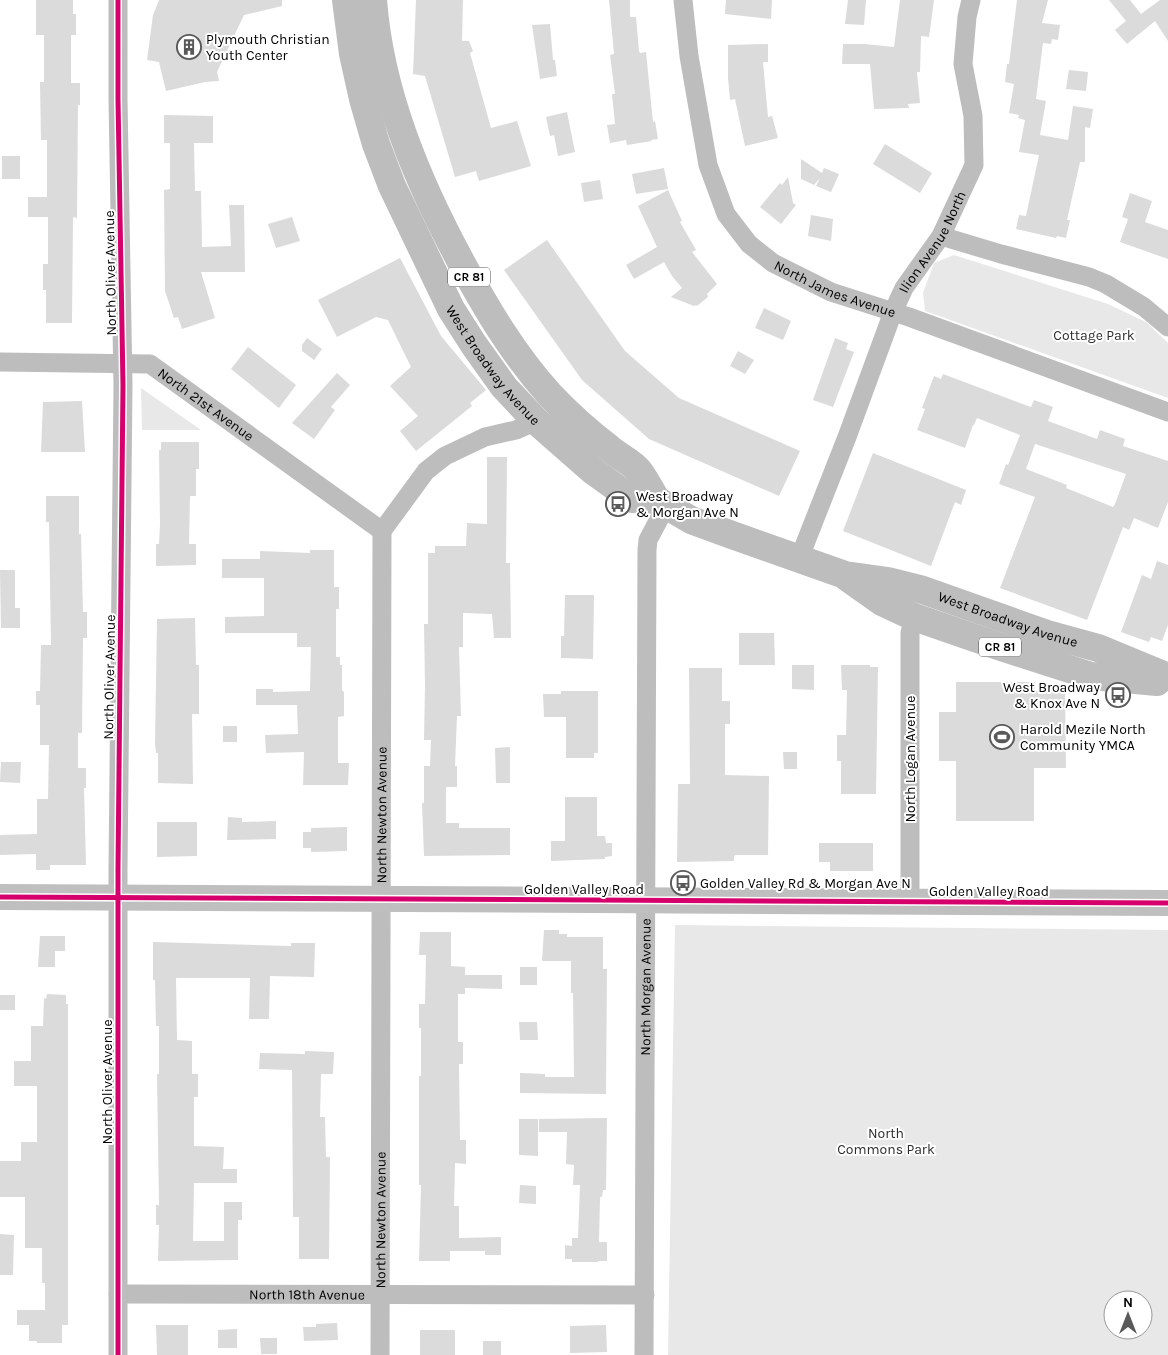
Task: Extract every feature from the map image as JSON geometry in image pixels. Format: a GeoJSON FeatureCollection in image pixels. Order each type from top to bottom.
{"type":"FeatureCollection","features":[{"type":"Feature","properties":{"kind":"main road","name":"West Broadway Avenue"},"geometry":{"type":"LineString","coordinates":[[346,0],[353,54],[362,99],[376,144],[392,186],[451,309],[504,387],[536,421],[592,471],[632,499],[662,503],[691,520],[845,576],[888,581],[920,589],[1047,634],[1098,648],[1168,678]]}},
{"type":"Feature","properties":{"kind":"main road","name":"West Broadway Avenue"},"geometry":{"type":"LineString","coordinates":[[374,0],[380,49],[402,133],[436,213],[479,295],[500,330],[524,364],[550,395],[578,423],[638,470],[662,503]]}},
{"type":"Feature","properties":{"kind":"main road","name":"West Broadway Avenue"},"geometry":{"type":"LineString","coordinates":[[845,576],[882,602],[914,617],[995,645],[1091,676],[1168,683]]}},
{"type":"Feature","properties":{"kind":"street","name":"North Oliver Avenue"},"geometry":{"type":"LineString","coordinates":[[118,0],[123,363],[118,898],[118,1355]]}},
{"type":"Feature","properties":{"kind":"street","name":"North James Avenue"},"geometry":{"type":"LineString","coordinates":[[683,0],[689,56],[708,165],[726,214],[750,244],[773,263],[831,292],[893,312],[1168,412]]}},
{"type":"Feature","properties":{"kind":"street","name":"Ilion Avenue North"},"geometry":{"type":"LineString","coordinates":[[799,559],[893,312],[904,288],[941,236],[974,164],[972,116],[963,64],[970,0]]}},
{"type":"Feature","properties":{"kind":"street"},"geometry":{"type":"LineString","coordinates":[[941,236],[1088,277],[1106,284],[1144,307],[1168,327]]}},
{"type":"Feature","properties":{"kind":"street","name":"North 21st Avenue"},"geometry":{"type":"LineString","coordinates":[[0,362],[150,364],[382,531]]}},
{"type":"Feature","properties":{"kind":"street"},"geometry":{"type":"LineString","coordinates":[[382,531],[426,471],[445,456],[485,437],[516,430],[536,421]]}},
{"type":"Feature","properties":{"kind":"street","name":"North Morgan Avenue"},"geometry":{"type":"LineString","coordinates":[[644,1355],[647,550],[648,540],[662,503]]}},
{"type":"Feature","properties":{"kind":"street","name":"North Newton Avenue"},"geometry":{"type":"LineString","coordinates":[[380,1355],[382,531]]}},
{"type":"Feature","properties":{"kind":"street","name":"North Logan Avenue"},"geometry":{"type":"LineString","coordinates":[[910,902],[910,633],[914,617]]}},
{"type":"Feature","properties":{"kind":"street","name":"Golden Valley Road"},"geometry":{"type":"LineString","coordinates":[[0,897],[1168,903]]}},
{"type":"Feature","properties":{"kind":"street","name":"North 18th Avenue"},"geometry":{"type":"LineString","coordinates":[[118,1294],[645,1295]]}},
{"type":"Feature","properties":{"kind":"green space","name":"Cottage Park"},"geometry":{"type":"Polygon","coordinates":[[[954,255],[1108,304],[1146,322],[1168,343],[1168,398],[925,311],[923,293],[934,263],[954,255]]]}},
{"type":"Feature","properties":{"kind":"green space"},"geometry":{"type":"Polygon","coordinates":[[[141,388],[201,430],[142,430],[141,388]]]}},
{"type":"Feature","properties":{"kind":"green space","name":"North Commons Park"},"geometry":{"type":"Polygon","coordinates":[[[675,925],[1168,930],[1168,1355],[668,1355],[675,925]]]}},
{"type":"Feature","properties":{"kind":"building"},"geometry":{"type":"Polygon","coordinates":[[[36,0],[73,0],[73,14],[76,14],[76,35],[71,35],[71,83],[80,83],[80,105],[78,105],[77,218],[73,217],[72,323],[46,323],[46,290],[43,290],[43,264],[48,264],[48,217],[28,217],[28,197],[47,197],[47,140],[41,140],[40,82],[44,82],[44,35],[36,35],[36,0]]]}},
{"type":"Feature","properties":{"kind":"building","name":"Plymouth Christian Youth Center"},"geometry":{"type":"Polygon","coordinates":[[[159,0],[282,0],[282,6],[244,15],[217,72],[219,81],[205,82],[166,91],[159,62],[147,60],[153,15],[159,0]]]}},
{"type":"Feature","properties":{"kind":"building"},"geometry":{"type":"Polygon","coordinates":[[[416,0],[463,0],[462,41],[469,41],[473,51],[470,53],[491,128],[517,121],[531,166],[479,181],[476,171],[455,177],[425,76],[413,74],[416,0]]]}},
{"type":"Feature","properties":{"kind":"building"},"geometry":{"type":"Polygon","coordinates":[[[609,0],[630,0],[630,17],[636,17],[639,51],[640,53],[646,52],[653,122],[655,121],[658,139],[652,141],[627,145],[626,140],[610,143],[607,125],[615,124],[612,94],[615,94],[610,55],[614,54],[609,0]]]}},
{"type":"Feature","properties":{"kind":"building"},"geometry":{"type":"Polygon","coordinates":[[[726,0],[772,0],[771,19],[725,14],[726,0]]]}},
{"type":"Feature","properties":{"kind":"building"},"geometry":{"type":"Polygon","coordinates":[[[848,0],[866,0],[864,25],[845,24],[848,0]]]}},
{"type":"Feature","properties":{"kind":"building"},"geometry":{"type":"Polygon","coordinates":[[[900,0],[934,0],[929,37],[921,36],[920,72],[917,72],[920,103],[908,104],[909,108],[874,109],[870,64],[842,64],[843,44],[894,47],[900,0]]]}},
{"type":"Feature","properties":{"kind":"building"},"geometry":{"type":"Polygon","coordinates":[[[1017,0],[1048,0],[1042,23],[1060,25],[1058,40],[1052,39],[1051,44],[1043,43],[1036,99],[1046,101],[1040,135],[1068,140],[1073,106],[1093,109],[1090,128],[1085,127],[1085,162],[1080,162],[1067,220],[1070,220],[1066,238],[1057,236],[1056,238],[1016,229],[1019,215],[1026,216],[1039,155],[1019,152],[1025,120],[1018,118],[1019,115],[1009,113],[1014,84],[1005,82],[1017,0]]]}},
{"type":"Feature","properties":{"kind":"building"},"geometry":{"type":"Polygon","coordinates":[[[1109,0],[1130,0],[1141,14],[1160,0],[1168,0],[1168,41],[1155,21],[1127,44],[1115,30],[1126,21],[1109,0]]]}},
{"type":"Feature","properties":{"kind":"building"},"geometry":{"type":"Polygon","coordinates":[[[550,24],[553,60],[555,60],[557,76],[540,79],[532,25],[550,24]]]}},
{"type":"Feature","properties":{"kind":"building"},"geometry":{"type":"Polygon","coordinates":[[[768,44],[768,62],[763,62],[768,117],[772,116],[778,138],[745,146],[735,99],[730,100],[728,45],[768,44]]]}},
{"type":"Feature","properties":{"kind":"building"},"geometry":{"type":"Polygon","coordinates":[[[1069,70],[1088,72],[1086,91],[1066,89],[1069,70]]]}},
{"type":"Feature","properties":{"kind":"building"},"geometry":{"type":"Polygon","coordinates":[[[567,112],[575,152],[558,156],[554,135],[550,136],[546,117],[567,112]]]}},
{"type":"Feature","properties":{"kind":"building"},"geometry":{"type":"Polygon","coordinates":[[[164,115],[213,116],[213,143],[194,143],[195,191],[201,191],[202,247],[231,246],[229,205],[244,205],[245,272],[201,272],[215,318],[182,329],[178,317],[174,318],[165,291],[164,190],[170,189],[170,143],[164,143],[164,115]]]}},
{"type":"Feature","properties":{"kind":"building"},"geometry":{"type":"Polygon","coordinates":[[[885,144],[932,173],[920,193],[873,164],[885,144]]]}},
{"type":"Feature","properties":{"kind":"building"},"geometry":{"type":"Polygon","coordinates":[[[2,156],[20,156],[20,179],[2,179],[2,156]]]}},
{"type":"Feature","properties":{"kind":"building"},"geometry":{"type":"Polygon","coordinates":[[[801,159],[822,173],[824,168],[839,174],[831,192],[816,186],[820,178],[814,185],[801,179],[801,159]]]}},
{"type":"Feature","properties":{"kind":"building"},"geometry":{"type":"Polygon","coordinates":[[[664,168],[668,189],[636,194],[632,174],[664,168]]]}},
{"type":"Feature","properties":{"kind":"building"},"geometry":{"type":"Polygon","coordinates":[[[788,177],[793,203],[796,205],[781,224],[760,207],[780,183],[782,185],[788,177]]]}},
{"type":"Feature","properties":{"kind":"building"},"geometry":{"type":"Polygon","coordinates":[[[600,180],[603,199],[584,202],[581,183],[600,180]]]}},
{"type":"Feature","properties":{"kind":"building"},"geometry":{"type":"Polygon","coordinates":[[[668,190],[682,221],[680,222],[696,250],[692,252],[717,284],[707,294],[708,297],[697,306],[671,297],[682,288],[664,262],[634,279],[626,265],[657,247],[638,206],[668,190]]]}},
{"type":"Feature","properties":{"kind":"building"},"geometry":{"type":"Polygon","coordinates":[[[1130,193],[1152,201],[1145,222],[1168,230],[1168,259],[1120,242],[1128,219],[1122,217],[1130,193]]]}},
{"type":"Feature","properties":{"kind":"building"},"geometry":{"type":"Polygon","coordinates":[[[811,215],[833,219],[831,241],[808,236],[811,215]]]}},
{"type":"Feature","properties":{"kind":"building"},"geometry":{"type":"Polygon","coordinates":[[[292,217],[300,241],[276,248],[268,224],[292,217]]]}},
{"type":"Feature","properties":{"kind":"building"},"geometry":{"type":"Polygon","coordinates":[[[547,240],[625,351],[679,398],[800,451],[779,496],[649,439],[582,380],[504,270],[547,240]]]}},
{"type":"Feature","properties":{"kind":"building"},"geometry":{"type":"Polygon","coordinates":[[[400,258],[441,336],[486,390],[470,403],[472,406],[416,451],[400,431],[418,416],[390,386],[411,367],[388,320],[376,317],[337,337],[318,300],[400,258]]]}},
{"type":"Feature","properties":{"kind":"building"},"geometry":{"type":"Polygon","coordinates":[[[764,308],[791,321],[783,340],[755,328],[764,308]]]}},
{"type":"Feature","properties":{"kind":"building"},"geometry":{"type":"Polygon","coordinates":[[[307,338],[322,349],[314,360],[302,351],[302,345],[307,338]]]}},
{"type":"Feature","properties":{"kind":"building"},"geometry":{"type":"Polygon","coordinates":[[[835,338],[848,343],[846,349],[854,352],[833,407],[813,400],[835,338]]]}},
{"type":"Feature","properties":{"kind":"building"},"geometry":{"type":"Polygon","coordinates":[[[248,347],[296,385],[279,408],[231,369],[248,347]]]}},
{"type":"Feature","properties":{"kind":"building"},"geometry":{"type":"Polygon","coordinates":[[[738,351],[754,360],[745,374],[730,366],[738,351]]]}},
{"type":"Feature","properties":{"kind":"building"},"geometry":{"type":"Polygon","coordinates":[[[337,373],[350,385],[331,407],[335,410],[314,439],[292,423],[337,373]]]}},
{"type":"Feature","properties":{"kind":"building"},"geometry":{"type":"Polygon","coordinates":[[[943,374],[1031,407],[1034,400],[1053,407],[1048,421],[1097,439],[1100,430],[1125,439],[1123,446],[1168,461],[1168,502],[1158,528],[1134,518],[1129,530],[1123,527],[1087,620],[1000,588],[1035,497],[999,484],[1020,435],[977,418],[965,448],[917,430],[925,409],[922,408],[934,376],[941,379],[943,374]],[[1035,444],[1026,469],[1067,485],[1066,488],[1113,507],[1126,474],[1035,444]]]}},
{"type":"Feature","properties":{"kind":"building"},"geometry":{"type":"Polygon","coordinates":[[[82,401],[85,452],[41,452],[43,402],[82,401]]]}},
{"type":"Feature","properties":{"kind":"building"},"geometry":{"type":"Polygon","coordinates":[[[161,442],[199,442],[196,496],[190,496],[189,544],[196,544],[196,565],[156,566],[156,544],[159,544],[160,524],[159,450],[161,450],[161,442]]]}},
{"type":"Feature","properties":{"kind":"building"},"geometry":{"type":"Polygon","coordinates":[[[873,453],[966,490],[961,505],[955,502],[931,566],[843,531],[873,453]]]}},
{"type":"Feature","properties":{"kind":"building"},"geometry":{"type":"Polygon","coordinates":[[[487,457],[507,457],[506,563],[510,563],[511,638],[494,638],[492,614],[463,613],[463,647],[459,647],[461,716],[457,716],[455,766],[457,766],[457,787],[446,787],[446,823],[459,823],[459,828],[510,828],[510,855],[424,856],[422,803],[424,803],[424,766],[430,766],[431,740],[424,740],[424,624],[428,624],[428,553],[435,553],[435,546],[466,546],[467,523],[487,524],[487,457]]]}},
{"type":"Feature","properties":{"kind":"building"},"geometry":{"type":"Polygon","coordinates":[[[46,496],[79,496],[83,612],[87,612],[87,638],[83,638],[82,733],[78,733],[78,768],[86,768],[86,788],[84,788],[86,865],[50,865],[50,870],[36,870],[36,854],[0,855],[0,835],[37,834],[37,799],[48,799],[49,745],[40,745],[40,705],[36,705],[36,691],[40,691],[41,645],[51,645],[49,522],[46,522],[46,496]]]}},
{"type":"Feature","properties":{"kind":"building"},"geometry":{"type":"Polygon","coordinates":[[[310,550],[334,550],[334,587],[339,587],[339,609],[336,609],[336,657],[340,657],[340,665],[342,665],[342,690],[344,692],[344,716],[338,717],[338,763],[349,763],[348,785],[303,785],[304,752],[266,753],[265,735],[298,734],[297,705],[256,705],[256,689],[273,689],[273,692],[310,691],[311,647],[297,647],[297,633],[225,633],[225,617],[264,616],[264,578],[222,578],[222,559],[260,559],[260,551],[310,553],[310,550]]]}},
{"type":"Feature","properties":{"kind":"building"},"geometry":{"type":"Polygon","coordinates":[[[1157,561],[1168,565],[1168,625],[1162,641],[1151,637],[1149,642],[1121,632],[1142,575],[1151,579],[1157,561]]]}},
{"type":"Feature","properties":{"kind":"building"},"geometry":{"type":"Polygon","coordinates":[[[0,570],[15,570],[15,608],[20,608],[20,628],[1,628],[0,570]]]}},
{"type":"Feature","properties":{"kind":"building"},"geometry":{"type":"Polygon","coordinates":[[[565,595],[594,595],[593,659],[561,658],[561,636],[564,636],[565,595]]]}},
{"type":"Feature","properties":{"kind":"building"},"geometry":{"type":"Polygon","coordinates":[[[195,618],[196,665],[199,665],[199,714],[192,714],[193,784],[158,783],[158,753],[156,753],[155,744],[157,619],[195,618]]]}},
{"type":"Feature","properties":{"kind":"building"},"geometry":{"type":"Polygon","coordinates":[[[739,633],[774,633],[775,665],[739,665],[739,633]]]}},
{"type":"Feature","properties":{"kind":"building"},"geometry":{"type":"Polygon","coordinates":[[[792,665],[814,665],[814,690],[792,689],[792,665]]]}},
{"type":"Feature","properties":{"kind":"building"},"geometry":{"type":"Polygon","coordinates":[[[841,665],[870,665],[870,667],[878,667],[876,794],[841,794],[841,761],[837,761],[837,735],[846,735],[847,690],[842,690],[841,665]]]}},
{"type":"Feature","properties":{"kind":"building"},"geometry":{"type":"Polygon","coordinates":[[[689,668],[722,668],[722,701],[730,701],[730,724],[725,724],[725,775],[769,776],[768,855],[736,855],[734,856],[734,861],[677,862],[678,784],[690,784],[689,668]]]}},
{"type":"Feature","properties":{"kind":"building","name":"Harold Mezile North Community YMCA"},"geometry":{"type":"Polygon","coordinates":[[[956,682],[1035,682],[1035,691],[1065,691],[1066,768],[1034,768],[1034,821],[956,821],[956,761],[939,761],[939,712],[956,712],[956,682]]]}},
{"type":"Feature","properties":{"kind":"building"},"geometry":{"type":"Polygon","coordinates":[[[561,691],[598,691],[598,753],[594,753],[594,758],[566,758],[566,717],[544,717],[543,694],[561,694],[561,691]]]}},
{"type":"Feature","properties":{"kind":"building"},"geometry":{"type":"Polygon","coordinates":[[[223,726],[237,726],[237,742],[223,742],[223,726]]]}},
{"type":"Feature","properties":{"kind":"building"},"geometry":{"type":"Polygon","coordinates":[[[510,747],[510,783],[496,783],[495,748],[510,747]]]}},
{"type":"Feature","properties":{"kind":"building"},"geometry":{"type":"Polygon","coordinates":[[[783,752],[797,752],[797,769],[784,769],[783,752]]]}},
{"type":"Feature","properties":{"kind":"building"},"geometry":{"type":"Polygon","coordinates":[[[1,762],[21,762],[20,783],[0,782],[1,762]]]}},
{"type":"Feature","properties":{"kind":"building"},"geometry":{"type":"Polygon","coordinates":[[[565,797],[597,797],[597,836],[605,836],[606,843],[612,843],[612,856],[605,857],[605,859],[551,861],[551,841],[565,841],[565,797]]]}},
{"type":"Feature","properties":{"kind":"building"},"geometry":{"type":"Polygon","coordinates":[[[228,817],[242,818],[242,822],[276,821],[276,839],[227,840],[228,817]]]}},
{"type":"Feature","properties":{"kind":"building"},"geometry":{"type":"Polygon","coordinates":[[[157,822],[197,822],[197,856],[157,857],[157,822]]]}},
{"type":"Feature","properties":{"kind":"building"},"geometry":{"type":"Polygon","coordinates":[[[347,827],[347,851],[311,852],[311,848],[303,848],[303,832],[311,832],[311,828],[347,827]]]}},
{"type":"Feature","properties":{"kind":"building"},"geometry":{"type":"Polygon","coordinates":[[[819,843],[873,843],[873,871],[830,871],[830,862],[819,862],[819,843]]]}},
{"type":"Feature","properties":{"kind":"building"},"geometry":{"type":"Polygon","coordinates":[[[544,930],[559,930],[559,934],[567,934],[567,937],[603,937],[603,969],[607,969],[606,1094],[520,1093],[520,1073],[545,1074],[545,1077],[574,1077],[571,961],[542,961],[544,930]]]}},
{"type":"Feature","properties":{"kind":"building"},"geometry":{"type":"Polygon","coordinates":[[[420,932],[451,932],[451,966],[465,967],[465,975],[502,975],[502,989],[465,988],[465,994],[458,994],[458,1042],[463,1042],[463,1064],[459,1064],[460,1140],[466,1140],[466,1164],[455,1163],[454,1206],[459,1206],[459,1238],[501,1237],[501,1255],[485,1255],[485,1251],[450,1251],[450,1261],[419,1261],[421,1185],[419,1185],[419,1076],[421,1076],[421,1028],[419,1028],[419,1004],[425,1004],[426,955],[419,955],[420,932]]]}},
{"type":"Feature","properties":{"kind":"building"},"geometry":{"type":"Polygon","coordinates":[[[40,936],[65,936],[65,951],[55,951],[55,967],[38,967],[40,936]]]}},
{"type":"Feature","properties":{"kind":"building"},"geometry":{"type":"Polygon","coordinates":[[[153,942],[291,946],[291,943],[315,943],[314,977],[270,976],[269,1019],[249,1019],[250,978],[176,978],[177,1040],[192,1041],[192,1074],[198,1074],[198,1097],[194,1097],[194,1146],[224,1147],[223,1169],[237,1169],[237,1183],[194,1183],[193,1241],[224,1241],[224,1202],[242,1202],[242,1220],[238,1220],[238,1260],[158,1261],[159,1225],[156,1225],[156,1205],[159,1205],[157,1074],[159,1074],[159,1026],[156,1026],[153,942]]]}},
{"type":"Feature","properties":{"kind":"building"},"geometry":{"type":"Polygon","coordinates":[[[520,967],[537,967],[537,985],[520,985],[520,967]]]}},
{"type":"Feature","properties":{"kind":"building"},"geometry":{"type":"Polygon","coordinates":[[[47,994],[66,995],[66,1004],[68,1004],[68,1325],[62,1325],[62,1343],[37,1343],[37,1341],[29,1341],[29,1325],[17,1325],[17,1310],[45,1310],[45,1283],[42,1283],[42,1248],[25,1248],[25,1197],[0,1197],[0,1161],[21,1161],[21,1142],[37,1142],[37,1086],[14,1086],[14,1061],[31,1061],[31,1026],[43,1026],[44,998],[46,999],[47,994]]]}},
{"type":"Feature","properties":{"kind":"building"},"geometry":{"type":"Polygon","coordinates":[[[0,995],[15,995],[15,1010],[0,1010],[0,995]]]}},
{"type":"Feature","properties":{"kind":"building"},"geometry":{"type":"Polygon","coordinates":[[[519,1022],[537,1022],[538,1040],[520,1040],[519,1022]]]}},
{"type":"Feature","properties":{"kind":"building"},"geometry":{"type":"Polygon","coordinates":[[[305,1051],[334,1052],[333,1074],[321,1074],[320,1117],[325,1117],[326,1157],[330,1157],[329,1259],[299,1259],[299,1217],[293,1217],[292,1070],[259,1069],[260,1053],[305,1054],[305,1051]]]}},
{"type":"Feature","properties":{"kind":"building"},"geometry":{"type":"Polygon","coordinates":[[[607,1118],[606,1190],[603,1190],[602,1197],[600,1197],[599,1242],[607,1242],[607,1261],[572,1262],[572,1259],[565,1259],[565,1245],[572,1246],[572,1238],[578,1238],[580,1185],[573,1185],[574,1165],[566,1164],[567,1132],[539,1132],[539,1119],[607,1118]]]}},
{"type":"Feature","properties":{"kind":"building"},"geometry":{"type":"Polygon","coordinates":[[[519,1119],[538,1119],[538,1156],[519,1155],[519,1119]]]}},
{"type":"Feature","properties":{"kind":"building"},"geometry":{"type":"Polygon","coordinates":[[[520,1185],[536,1186],[536,1204],[519,1203],[520,1185]]]}},
{"type":"Feature","properties":{"kind":"building"},"geometry":{"type":"Polygon","coordinates":[[[0,1234],[14,1235],[13,1275],[0,1275],[0,1234]]]}},
{"type":"Feature","properties":{"kind":"building"},"geometry":{"type":"Polygon","coordinates":[[[337,1323],[338,1340],[304,1341],[303,1327],[316,1327],[316,1324],[337,1323]]]}},
{"type":"Feature","properties":{"kind":"building"},"geometry":{"type":"Polygon","coordinates":[[[156,1325],[188,1325],[188,1355],[157,1355],[156,1325]]]}},
{"type":"Feature","properties":{"kind":"building"},"geometry":{"type":"Polygon","coordinates":[[[606,1325],[607,1352],[570,1353],[570,1326],[606,1325]]]}},
{"type":"Feature","properties":{"kind":"building"},"geometry":{"type":"Polygon","coordinates":[[[237,1329],[237,1348],[218,1348],[218,1330],[237,1329]]]}},
{"type":"Feature","properties":{"kind":"building"},"geometry":{"type":"Polygon","coordinates":[[[420,1330],[455,1330],[455,1355],[420,1355],[420,1330]]]}},
{"type":"Feature","properties":{"kind":"building"},"geometry":{"type":"Polygon","coordinates":[[[260,1338],[277,1338],[277,1354],[261,1354],[260,1338]]]}},
{"type":"Feature","properties":{"kind":"building"},"geometry":{"type":"Polygon","coordinates":[[[483,1341],[501,1341],[501,1355],[483,1355],[483,1341]]]}},
{"type":"Feature","properties":{"kind":"cycle path"},"geometry":{"type":"LineString","coordinates":[[118,0],[123,385],[118,868],[118,1355]]}},
{"type":"Feature","properties":{"kind":"cycle path"},"geometry":{"type":"LineString","coordinates":[[0,897],[1168,903]]}},
{"type":"Feature","properties":{"kind":"place","name":"Plymouth Christian Youth Center"},"geometry":{"type":"Point","coordinates":[189,47]}},
{"type":"Feature","properties":{"kind":"place","name":"West Broadway & Morgan Ave N"},"geometry":{"type":"Point","coordinates":[618,504]}},
{"type":"Feature","properties":{"kind":"place","name":"West Broadway & Knox Ave N"},"geometry":{"type":"Point","coordinates":[1118,695]}},
{"type":"Feature","properties":{"kind":"place","name":"Harold Mezile North Community YMCA"},"geometry":{"type":"Point","coordinates":[1002,737]}},
{"type":"Feature","properties":{"kind":"place","name":"Golden Valley Rd & Morgan Ave N"},"geometry":{"type":"Point","coordinates":[683,883]}}]}
